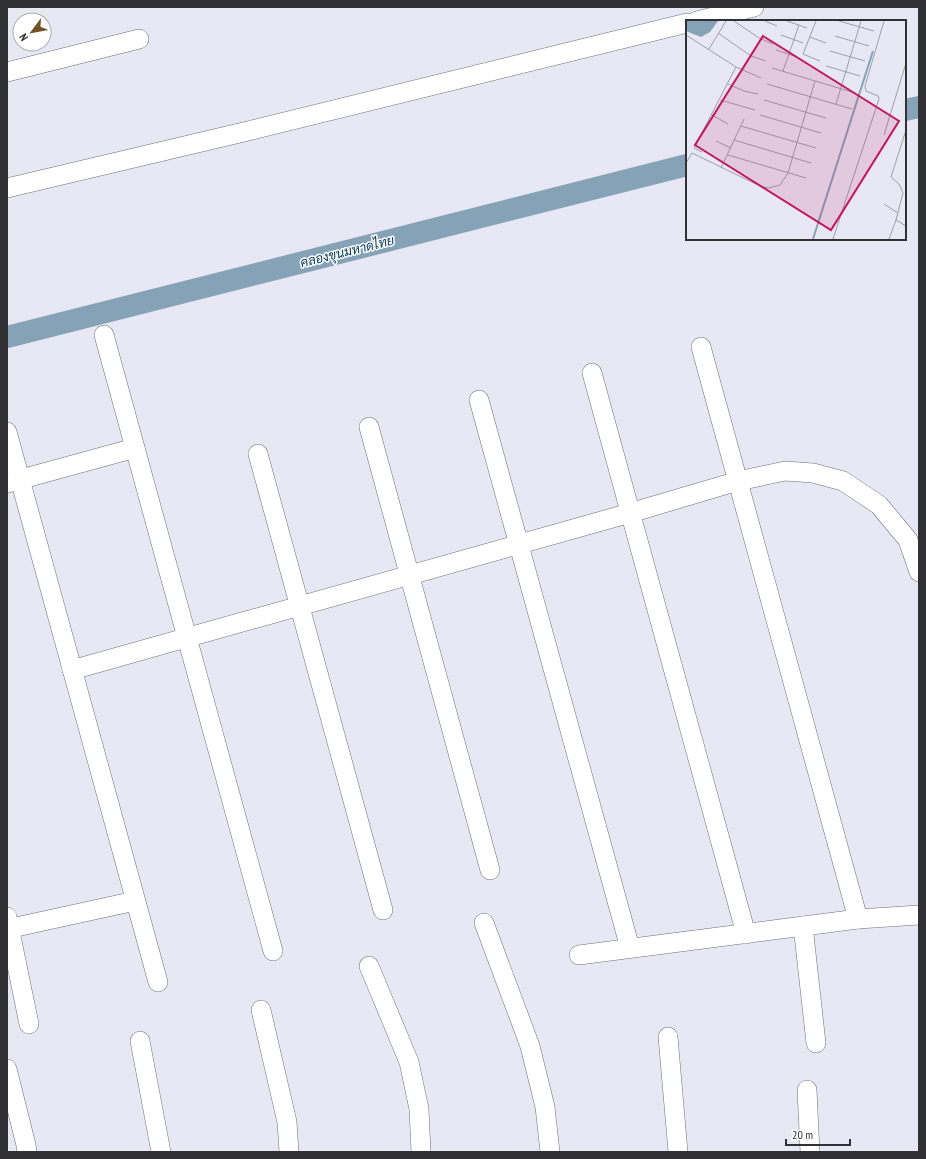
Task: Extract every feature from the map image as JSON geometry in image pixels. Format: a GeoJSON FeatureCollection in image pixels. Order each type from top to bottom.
{"type":"FeatureCollection","features":[{"type":"Feature","properties":{"kind":"street"},"geometry":{"type":"LineString","coordinates":[[701,20],[754,7]]}},
{"type":"Feature","properties":{"kind":"street"},"geometry":{"type":"LineString","coordinates":[[7,188],[248,131],[686,23]]}},
{"type":"Feature","properties":{"kind":"street"},"geometry":{"type":"LineString","coordinates":[[7,72],[139,39]]}},
{"type":"Feature","properties":{"kind":"street"},"geometry":{"type":"LineString","coordinates":[[104,335],[273,951]]}},
{"type":"Feature","properties":{"kind":"street"},"geometry":{"type":"LineString","coordinates":[[701,347],[858,919]]}},
{"type":"Feature","properties":{"kind":"street"},"geometry":{"type":"LineString","coordinates":[[592,373],[746,934]]}},
{"type":"Feature","properties":{"kind":"street"},"geometry":{"type":"LineString","coordinates":[[480,400],[630,948]]}},
{"type":"Feature","properties":{"kind":"street"},"geometry":{"type":"LineString","coordinates":[[369,427],[490,870]]}},
{"type":"Feature","properties":{"kind":"street"},"geometry":{"type":"LineString","coordinates":[[7,432],[14,481],[72,670],[158,982]]}},
{"type":"Feature","properties":{"kind":"street"},"geometry":{"type":"LineString","coordinates":[[14,481],[135,448]]}},
{"type":"Feature","properties":{"kind":"street"},"geometry":{"type":"LineString","coordinates":[[258,454],[383,910]]}},
{"type":"Feature","properties":{"kind":"street"},"geometry":{"type":"LineString","coordinates":[[72,670],[630,513],[738,481],[785,471],[813,473],[843,481],[878,505],[908,540],[919,572]]}},
{"type":"Feature","properties":{"kind":"street"},"geometry":{"type":"LineString","coordinates":[[29,1024],[8,924],[135,901]]}},
{"type":"Feature","properties":{"kind":"street"},"geometry":{"type":"LineString","coordinates":[[578,955],[858,919],[919,915]]}},
{"type":"Feature","properties":{"kind":"street"},"geometry":{"type":"LineString","coordinates":[[484,923],[530,1046],[545,1107],[550,1152]]}},
{"type":"Feature","properties":{"kind":"street"},"geometry":{"type":"LineString","coordinates":[[803,926],[816,1043]]}},
{"type":"Feature","properties":{"kind":"street"},"geometry":{"type":"LineString","coordinates":[[369,966],[409,1062],[419,1109],[421,1152]]}},
{"type":"Feature","properties":{"kind":"street"},"geometry":{"type":"LineString","coordinates":[[261,1010],[287,1122],[289,1152]]}},
{"type":"Feature","properties":{"kind":"street"},"geometry":{"type":"LineString","coordinates":[[668,1036],[678,1152]]}},
{"type":"Feature","properties":{"kind":"street"},"geometry":{"type":"LineString","coordinates":[[140,1041],[161,1152]]}},
{"type":"Feature","properties":{"kind":"street"},"geometry":{"type":"LineString","coordinates":[[8,1069],[27,1152]]}},
{"type":"Feature","properties":{"kind":"street"},"geometry":{"type":"LineString","coordinates":[[807,1090],[810,1152]]}},
{"type":"Feature","properties":{"kind":"waterway","name":"คลองขุนมหาดไทย"},"geometry":{"type":"LineString","coordinates":[[906,110],[919,107]]}},
{"type":"Feature","properties":{"kind":"waterway","name":"คลองขุนมหาดไทย"},"geometry":{"type":"LineString","coordinates":[[7,337],[686,165]]}}]}
